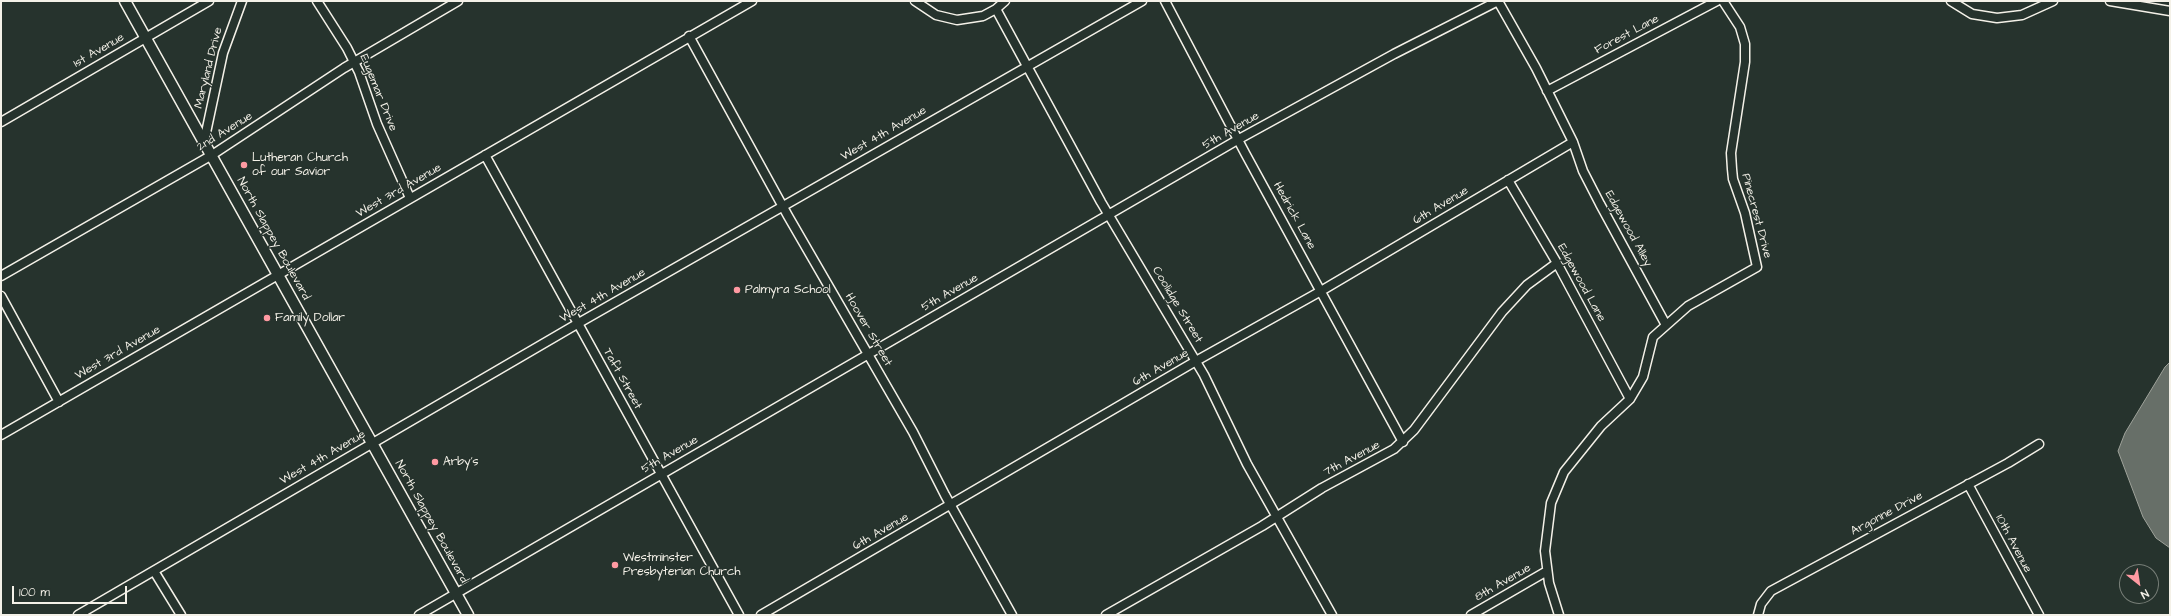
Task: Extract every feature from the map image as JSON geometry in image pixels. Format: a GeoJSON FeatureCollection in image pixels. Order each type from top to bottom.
{"type":"FeatureCollection","features":[{"type":"Feature","properties":{"kind":"main road","name":"North Slappey Boulevard"},"geometry":{"type":"LineString","coordinates":[[125,1],[468,615]]}},
{"type":"Feature","properties":{"kind":"street","name":"1st Avenue"},"geometry":{"type":"LineString","coordinates":[[1,122],[209,1]]}},
{"type":"Feature","properties":{"kind":"street","name":"Maryland Drive"},"geometry":{"type":"LineString","coordinates":[[204,142],[224,53],[242,1]]}},
{"type":"Feature","properties":{"kind":"street","name":"Eugemar Drive"},"geometry":{"type":"LineString","coordinates":[[317,1],[354,62],[377,124],[410,198]]}},
{"type":"Feature","properties":{"kind":"street","name":"2nd Avenue"},"geometry":{"type":"LineString","coordinates":[[1,276],[212,155],[354,62],[458,1]]}},
{"type":"Feature","properties":{"kind":"street","name":"West 3rd Avenue"},"geometry":{"type":"LineString","coordinates":[[1,435],[689,36],[752,1]]}},
{"type":"Feature","properties":{"kind":"street"},"geometry":{"type":"LineString","coordinates":[[915,1],[936,15],[957,20],[983,16],[996,9],[1005,1]]}},
{"type":"Feature","properties":{"kind":"street","name":"West 4th Avenue"},"geometry":{"type":"LineString","coordinates":[[78,615],[577,324],[783,208],[1142,1]]}},
{"type":"Feature","properties":{"kind":"street","name":"Hedrick Lane"},"geometry":{"type":"LineString","coordinates":[[1165,1],[1403,442]]}},
{"type":"Feature","properties":{"kind":"street"},"geometry":{"type":"LineString","coordinates":[[1498,1],[1547,91],[1572,142]]}},
{"type":"Feature","properties":{"kind":"street","name":"5th Avenue"},"geometry":{"type":"LineString","coordinates":[[419,615],[1239,139],[1394,54],[1498,1]]}},
{"type":"Feature","properties":{"kind":"street","name":"Forest Lane"},"geometry":{"type":"LineString","coordinates":[[1547,91],[1717,1]]}},
{"type":"Feature","properties":{"kind":"street","name":"Pinecrest Drive"},"geometry":{"type":"LineString","coordinates":[[1559,615],[1547,571],[1545,552],[1548,519],[1557,487],[1564,472],[1601,426],[1630,399],[1643,377],[1653,337],[1688,306],[1757,267],[1745,213],[1733,179],[1731,153],[1745,62],[1745,44],[1740,27],[1723,1]]}},
{"type":"Feature","properties":{"kind":"street"},"geometry":{"type":"LineString","coordinates":[[1951,1],[1972,14],[1997,18],[2022,15],[2053,1]]}},
{"type":"Feature","properties":{"kind":"street"},"geometry":{"type":"LineString","coordinates":[[2110,1],[2170,11]]}},
{"type":"Feature","properties":{"kind":"street","name":"Coolidge Street"},"geometry":{"type":"LineString","coordinates":[[996,9],[1109,215],[1196,361],[1247,464],[1278,516],[1332,615]]}},
{"type":"Feature","properties":{"kind":"street","name":"Hoover Street"},"geometry":{"type":"LineString","coordinates":[[689,36],[783,208],[913,432],[951,505],[1012,615]]}},
{"type":"Feature","properties":{"kind":"street","name":"Edgewood Alley"},"geometry":{"type":"LineString","coordinates":[[1572,142],[1583,171],[1666,325]]}},
{"type":"Feature","properties":{"kind":"street","name":"6th Avenue"},"geometry":{"type":"LineString","coordinates":[[761,615],[1196,361],[1321,291],[1572,142]]}},
{"type":"Feature","properties":{"kind":"street","name":"Taft Street"},"geometry":{"type":"LineString","coordinates":[[485,155],[738,615]]}},
{"type":"Feature","properties":{"kind":"street","name":"Edgewood Lane"},"geometry":{"type":"LineString","coordinates":[[1508,180],[1557,263],[1630,399]]}},
{"type":"Feature","properties":{"kind":"street","name":"7th Avenue"},"geometry":{"type":"LineString","coordinates":[[1106,615],[1278,516],[1322,488],[1385,455],[1403,442],[1502,312],[1526,284],[1557,263]]}},
{"type":"Feature","properties":{"kind":"street"},"geometry":{"type":"LineString","coordinates":[[1,296],[58,402]]}},
{"type":"Feature","properties":{"kind":"street","name":"Argonne Drive"},"geometry":{"type":"LineString","coordinates":[[1758,615],[1761,604],[1771,591],[2039,444]]}},
{"type":"Feature","properties":{"kind":"street","name":"10th Avenue"},"geometry":{"type":"LineString","coordinates":[[1968,484],[2039,615]]}},
{"type":"Feature","properties":{"kind":"street"},"geometry":{"type":"LineString","coordinates":[[154,571],[181,615]]}},
{"type":"Feature","properties":{"kind":"street","name":"8th Avenue"},"geometry":{"type":"LineString","coordinates":[[1471,615],[1547,571]]}},
{"type":"Feature","properties":{"kind":"shaded area"},"geometry":{"type":"Polygon","coordinates":[[[2170,362],[2170,548],[2156,538],[2143,517],[2118,451],[2125,433],[2165,367],[2170,362]]]}},
{"type":"Feature","properties":{"kind":"place","name":"Lutheran Church of our Savior"},"geometry":{"type":"Point","coordinates":[244,165]}},
{"type":"Feature","properties":{"kind":"place","name":"Palmyra School"},"geometry":{"type":"Point","coordinates":[737,290]}},
{"type":"Feature","properties":{"kind":"place","name":"Family Dollar"},"geometry":{"type":"Point","coordinates":[267,318]}},
{"type":"Feature","properties":{"kind":"place","name":"Arby's"},"geometry":{"type":"Point","coordinates":[435,462]}},
{"type":"Feature","properties":{"kind":"place","name":"Westminster Presbyterian Church"},"geometry":{"type":"Point","coordinates":[615,565]}}]}
